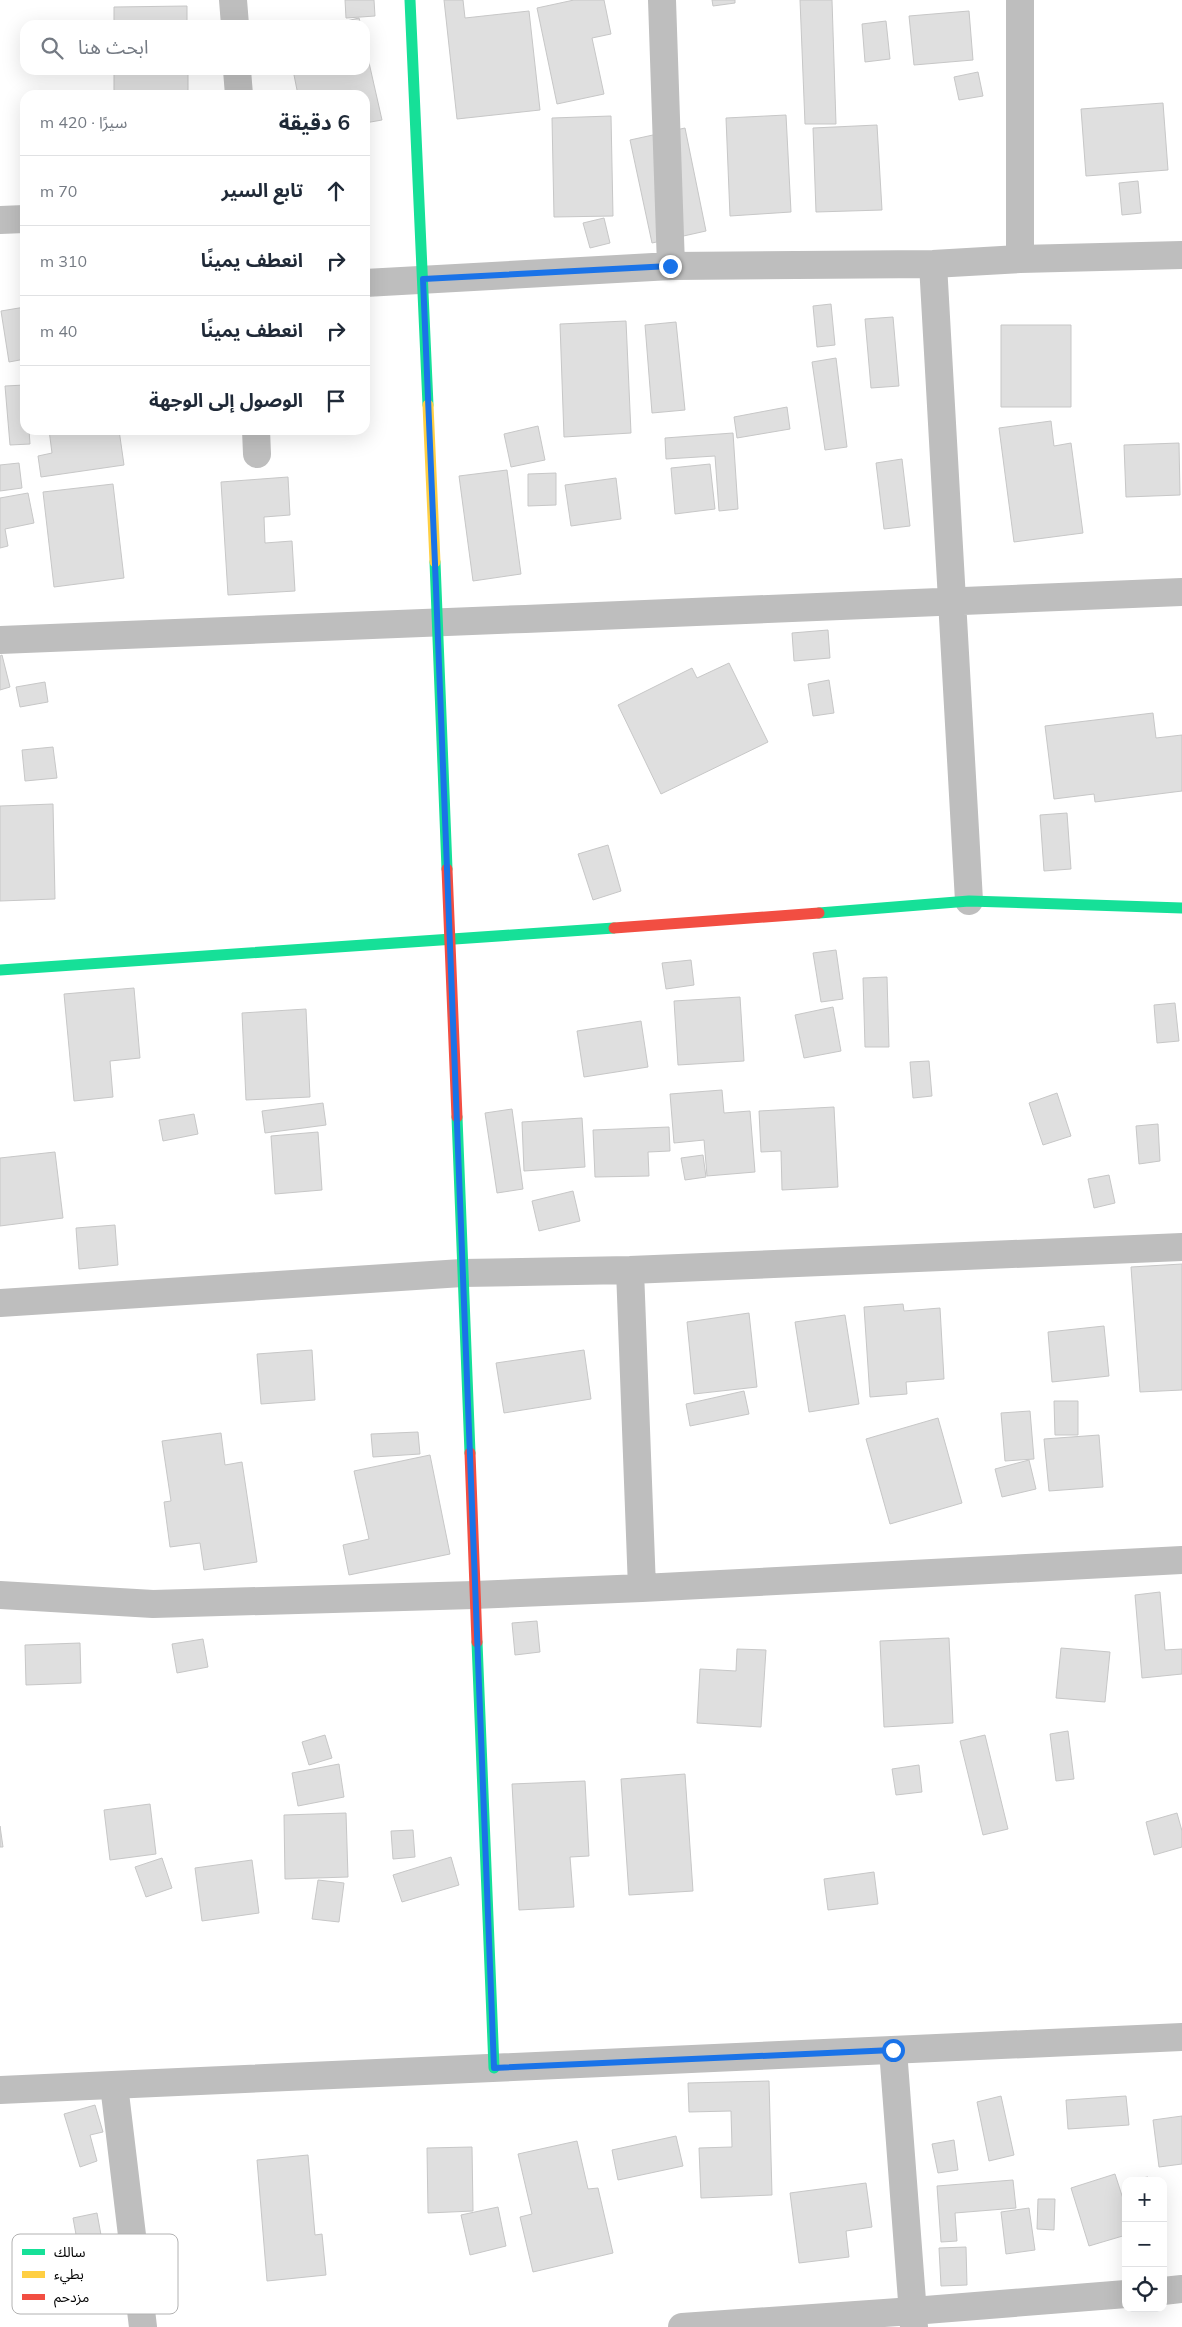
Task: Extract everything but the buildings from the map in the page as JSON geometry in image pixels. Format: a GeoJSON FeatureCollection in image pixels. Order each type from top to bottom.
{"type":"FeatureCollection","features":[{"type":"Feature","properties":{"kind":"street"},"geometry":{"type":"LineString","coordinates":[[233,0],[235,20]]}},
{"type":"Feature","properties":{"kind":"street"},"geometry":{"type":"LineString","coordinates":[[410,0],[452,940],[462,1273],[494,2068]]}},
{"type":"Feature","properties":{"kind":"street"},"geometry":{"type":"LineString","coordinates":[[662,0],[670,266]]}},
{"type":"Feature","properties":{"kind":"street"},"geometry":{"type":"LineString","coordinates":[[1020,0],[1020,259]]}},
{"type":"Feature","properties":{"kind":"street"},"geometry":{"type":"LineString","coordinates":[[238,75],[239,90]]}},
{"type":"Feature","properties":{"kind":"street"},"geometry":{"type":"LineString","coordinates":[[0,220],[20,219]]}},
{"type":"Feature","properties":{"kind":"street"},"geometry":{"type":"LineString","coordinates":[[370,283],[670,266],[934,264],[1020,259],[1182,255]]}},
{"type":"Feature","properties":{"kind":"street"},"geometry":{"type":"LineString","coordinates":[[934,264],[969,901]]}},
{"type":"Feature","properties":{"kind":"street"},"geometry":{"type":"LineString","coordinates":[[0,640],[438,620],[954,603],[1182,592]]}},
{"type":"Feature","properties":{"kind":"street"},"geometry":{"type":"LineString","coordinates":[[0,970],[452,940],[969,901],[1182,908]]}},
{"type":"Feature","properties":{"kind":"street"},"geometry":{"type":"LineString","coordinates":[[0,1303],[462,1273],[630,1270],[1182,1247]]}},
{"type":"Feature","properties":{"kind":"street"},"geometry":{"type":"LineString","coordinates":[[630,1270],[642,1588]]}},
{"type":"Feature","properties":{"kind":"street"},"geometry":{"type":"LineString","coordinates":[[0,1595],[154,1604],[474,1595],[1182,1560]]}},
{"type":"Feature","properties":{"kind":"street"},"geometry":{"type":"LineString","coordinates":[[0,2090],[1182,2037]]}},
{"type":"Feature","properties":{"kind":"street"},"geometry":{"type":"LineString","coordinates":[[893,2050],[914,2319]]}},
{"type":"Feature","properties":{"kind":"street"},"geometry":{"type":"LineString","coordinates":[[114,2085],[132,2234]]}},
{"type":"Feature","properties":{"kind":"street"},"geometry":{"type":"LineString","coordinates":[[1167,2291],[1182,2289]]}},
{"type":"Feature","properties":{"kind":"street"},"geometry":{"type":"LineString","coordinates":[[682,2327],[914,2319],[1122,2294]]}},
{"type":"Feature","properties":{"kind":"street"},"geometry":{"type":"LineString","coordinates":[[141,2314],[143,2327]]}},
{"type":"Feature","properties":{"kind":"traffic: fast"},"geometry":{"type":"LineString","coordinates":[[410,0],[428,405]]}},
{"type":"Feature","properties":{"kind":"traffic: fast"},"geometry":{"type":"LineString","coordinates":[[435,562],[447,869]]}},
{"type":"Feature","properties":{"kind":"traffic: fast"},"geometry":{"type":"LineString","coordinates":[[819,913],[969,901],[1182,908]]}},
{"type":"Feature","properties":{"kind":"traffic: fast"},"geometry":{"type":"LineString","coordinates":[[0,970],[614,928]]}},
{"type":"Feature","properties":{"kind":"traffic: fast"},"geometry":{"type":"LineString","coordinates":[[457,1117],[470,1453]]}},
{"type":"Feature","properties":{"kind":"traffic: fast"},"geometry":{"type":"LineString","coordinates":[[477,1642],[494,2068]]}},
{"type":"Feature","properties":{"kind":"traffic: slow"},"geometry":{"type":"LineString","coordinates":[[428,405],[435,562]]}},
{"type":"Feature","properties":{"kind":"traffic: jam"},"geometry":{"type":"LineString","coordinates":[[447,869],[457,1117]]}},
{"type":"Feature","properties":{"kind":"traffic: jam"},"geometry":{"type":"LineString","coordinates":[[614,928],[819,913]]}},
{"type":"Feature","properties":{"kind":"traffic: jam"},"geometry":{"type":"LineString","coordinates":[[470,1453],[477,1642]]}},
{"type":"Feature","properties":{"kind":"route"},"geometry":{"type":"LineString","coordinates":[[670,266],[423,279],[452,940],[462,1273],[494,2068],[893,2050]]}}]}
